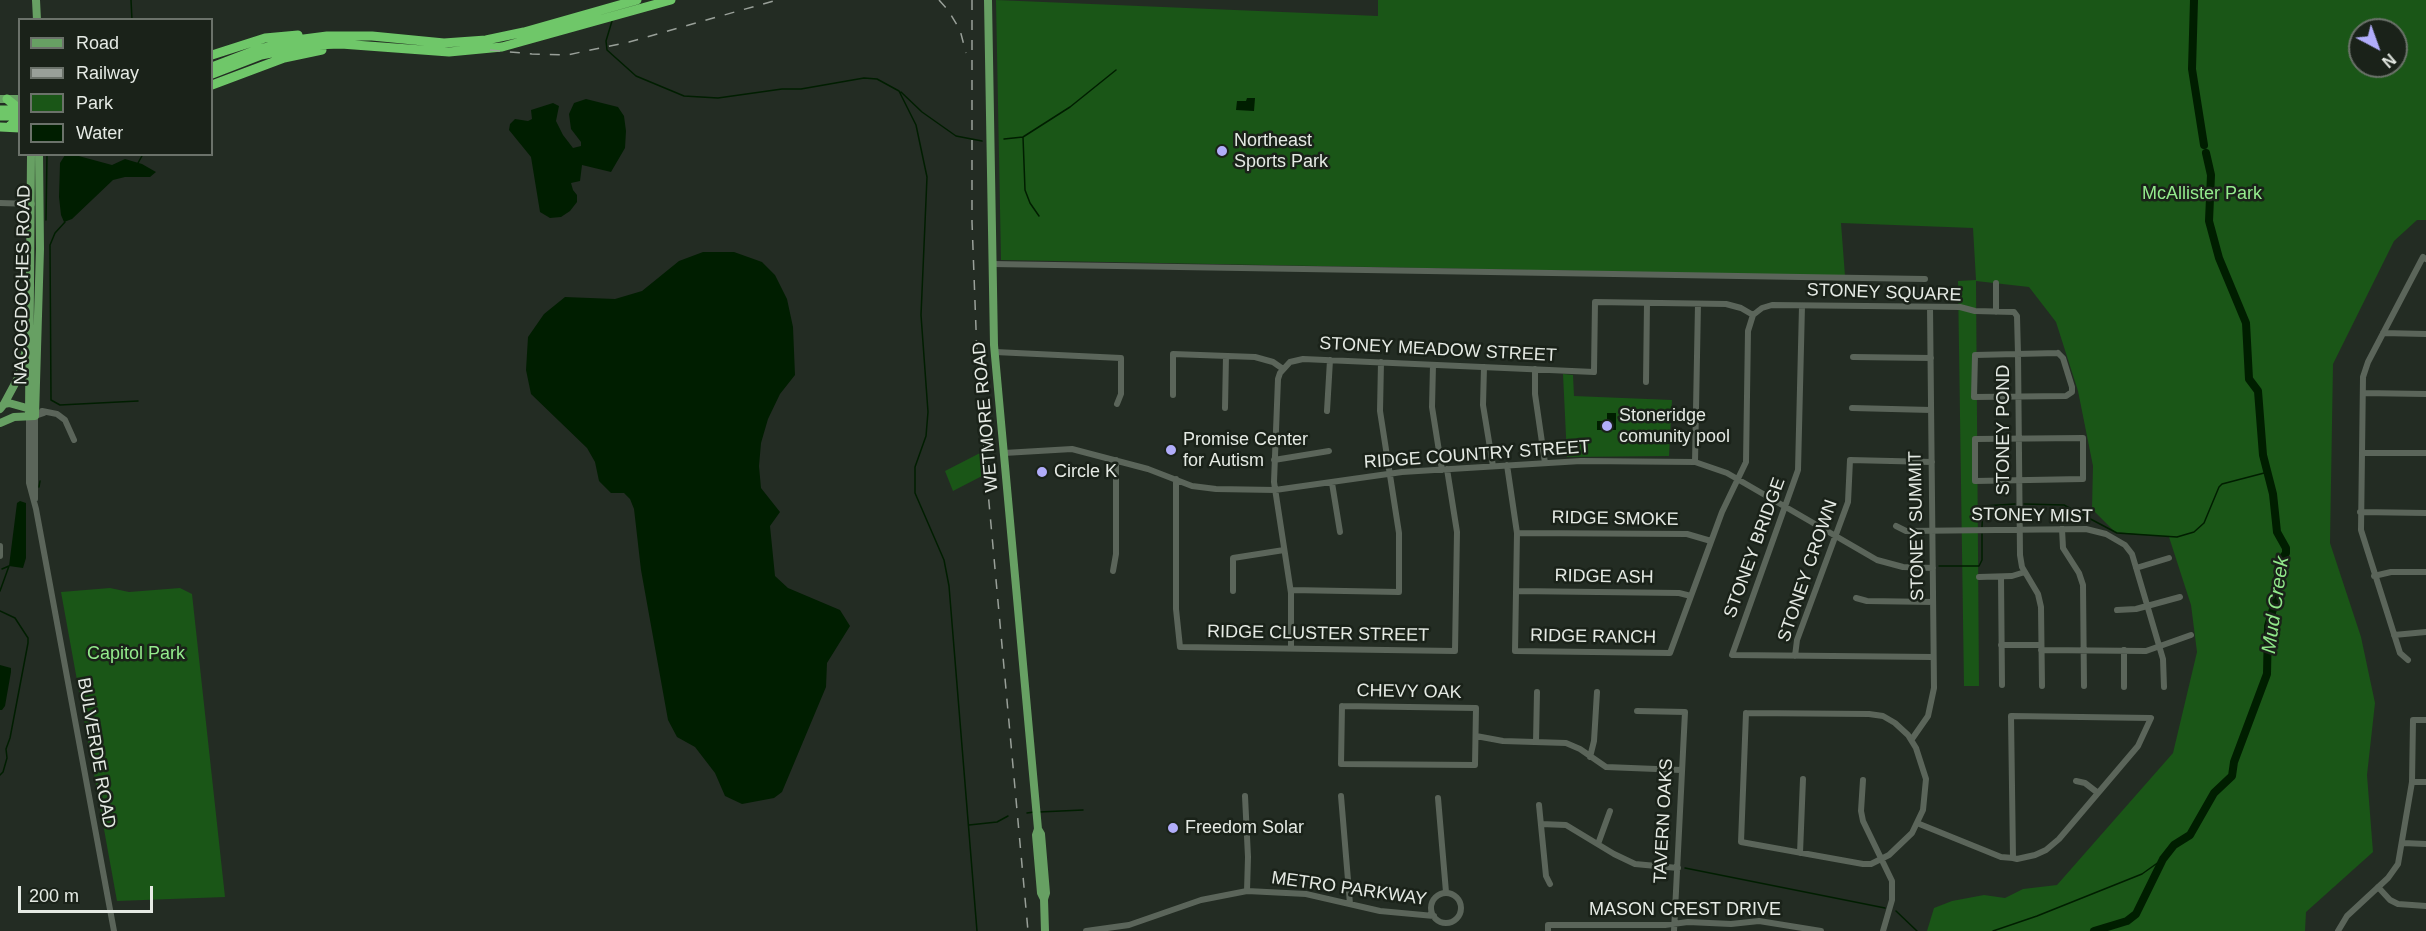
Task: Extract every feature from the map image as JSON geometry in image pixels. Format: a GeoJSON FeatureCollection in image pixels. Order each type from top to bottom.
{"type":"FeatureCollection","features":[{"type":"Feature","properties":{"kind":"highway"},"geometry":{"type":"LineString","coordinates":[[213,55],[265,38],[297,35],[372,41],[444,43],[486,40],[635,4],[671,0]]}},
{"type":"Feature","properties":{"kind":"highway"},"geometry":{"type":"LineString","coordinates":[[213,67],[259,49],[327,36]]}},
{"type":"Feature","properties":{"kind":"highway"},"geometry":{"type":"LineString","coordinates":[[213,85],[284,58],[372,41]]}},
{"type":"Feature","properties":{"kind":"highway"},"geometry":{"type":"LineString","coordinates":[[213,74],[240,62],[281,50],[328,44],[357,45]]}},
{"type":"Feature","properties":{"kind":"highway"},"geometry":{"type":"LineString","coordinates":[[4,99],[17,107],[16,122],[10,127]]}},
{"type":"Feature","properties":{"kind":"highway"},"geometry":{"type":"LineString","coordinates":[[3,113],[18,110]]}},
{"type":"Feature","properties":{"kind":"highway"},"geometry":{"type":"LineString","coordinates":[[3,113],[18,116]]}},
{"type":"Feature","properties":{"kind":"main road","name":"WETMORE ROAD"},"geometry":{"type":"LineString","coordinates":[[988,0],[995,352],[1045,931]]}},
{"type":"Feature","properties":{"kind":"main road"},"geometry":{"type":"LineString","coordinates":[[4,99],[18,93]]}},
{"type":"Feature","properties":{"kind":"main road","name":"NACOGDOCHES ROAD"},"geometry":{"type":"LineString","coordinates":[[31,156],[35,204],[32,413]]}},
{"type":"Feature","properties":{"kind":"main road","name":"NACOGDOCHES ROAD"},"geometry":{"type":"LineString","coordinates":[[32,413],[30,336],[39,156]]}},
{"type":"Feature","properties":{"kind":"main road"},"geometry":{"type":"LineString","coordinates":[[2,406],[18,378],[30,336]]}},
{"type":"Feature","properties":{"kind":"main road"},"geometry":{"type":"LineString","coordinates":[[2,406],[12,404],[32,413]]}},
{"type":"Feature","properties":{"kind":"main road"},"geometry":{"type":"LineString","coordinates":[[0,423],[32,413]]}},
{"type":"Feature","properties":{"kind":"street"},"geometry":{"type":"LineString","coordinates":[[0,203],[35,204]]}},
{"type":"Feature","properties":{"kind":"street"},"geometry":{"type":"LineString","coordinates":[[2408,660],[2401,656],[2362,536],[2363,393],[2365,369],[2425,258]]}},
{"type":"Feature","properties":{"kind":"street"},"geometry":{"type":"LineString","coordinates":[[992,264],[1925,279]]}},
{"type":"Feature","properties":{"kind":"street"},"geometry":{"type":"LineString","coordinates":[[1996,283],[1996,312]]}},
{"type":"Feature","properties":{"kind":"street","name":"STONEY MEADOW STREET"},"geometry":{"type":"LineString","coordinates":[[1283,369],[1290,362],[1300,359],[1594,372],[1595,302],[1647,303]]}},
{"type":"Feature","properties":{"kind":"street"},"geometry":{"type":"LineString","coordinates":[[1646,382],[1647,303],[1732,305],[1753,315],[1748,332],[1747,457],[1728,497],[1691,596]]}},
{"type":"Feature","properties":{"kind":"street"},"geometry":{"type":"LineString","coordinates":[[1695,462],[1698,304]]}},
{"type":"Feature","properties":{"kind":"street","name":"STONEY SQUARE"},"geometry":{"type":"LineString","coordinates":[[1753,315],[1767,306],[1930,307],[2016,313]]}},
{"type":"Feature","properties":{"kind":"street","name":"STONEY BRIDGE"},"geometry":{"type":"LineString","coordinates":[[1795,656],[1732,655],[1798,470],[1802,306]]}},
{"type":"Feature","properties":{"kind":"street","name":"STONEY SUMMIT"},"geometry":{"type":"LineString","coordinates":[[1912,739],[1924,724],[1933,700],[1930,307]]}},
{"type":"Feature","properties":{"kind":"street","name":"STONEY POND"},"geometry":{"type":"LineString","coordinates":[[2016,313],[2020,555],[2025,572],[2039,598],[2042,686]]}},
{"type":"Feature","properties":{"kind":"street"},"geometry":{"type":"LineString","coordinates":[[2383,333],[2426,334]]}},
{"type":"Feature","properties":{"kind":"street"},"geometry":{"type":"LineString","coordinates":[[995,352],[1121,358],[1121,394],[1117,404]]}},
{"type":"Feature","properties":{"kind":"street"},"geometry":{"type":"LineString","coordinates":[[1173,395],[1173,354],[1265,359],[1283,369],[1277,387],[1274,460],[1275,490],[1291,590],[1292,648]]}},
{"type":"Feature","properties":{"kind":"street"},"geometry":{"type":"LineString","coordinates":[[2018,354],[2061,355],[2072,392],[2066,396],[1974,397],[1975,355],[2018,354]]}},
{"type":"Feature","properties":{"kind":"street"},"geometry":{"type":"LineString","coordinates":[[1224,408],[1227,356]]}},
{"type":"Feature","properties":{"kind":"street"},"geometry":{"type":"LineString","coordinates":[[1853,357],[1931,358]]}},
{"type":"Feature","properties":{"kind":"street"},"geometry":{"type":"LineString","coordinates":[[1328,411],[1330,360]]}},
{"type":"Feature","properties":{"kind":"street"},"geometry":{"type":"LineString","coordinates":[[1291,590],[1399,592],[1399,532],[1380,411],[1381,362]]}},
{"type":"Feature","properties":{"kind":"street"},"geometry":{"type":"LineString","coordinates":[[1433,365],[1432,406],[1444,470]]}},
{"type":"Feature","properties":{"kind":"street"},"geometry":{"type":"LineString","coordinates":[[1484,367],[1483,405],[1493,466]]}},
{"type":"Feature","properties":{"kind":"street"},"geometry":{"type":"LineString","coordinates":[[1535,369],[1534,394],[1545,463]]}},
{"type":"Feature","properties":{"kind":"street"},"geometry":{"type":"LineString","coordinates":[[2363,393],[2426,394]]}},
{"type":"Feature","properties":{"kind":"street"},"geometry":{"type":"LineString","coordinates":[[1852,408],[1931,410]]}},
{"type":"Feature","properties":{"kind":"street"},"geometry":{"type":"LineString","coordinates":[[32,413],[57,414],[65,420],[74,440]]}},
{"type":"Feature","properties":{"kind":"street","name":"BULVERDE ROAD"},"geometry":{"type":"LineString","coordinates":[[32,413],[27,462],[28,483],[36,509],[114,931]]}},
{"type":"Feature","properties":{"kind":"street"},"geometry":{"type":"LineString","coordinates":[[2019,438],[2083,438],[2083,480],[1975,481],[1975,439],[2019,438]]}},
{"type":"Feature","properties":{"kind":"street","name":"RIDGE COUNTRY STREET"},"geometry":{"type":"LineString","coordinates":[[1004,453],[1062,448],[1116,460],[1192,486],[1216,489],[1275,490],[1389,473],[1507,465],[1581,461],[1695,462],[1738,479],[1886,563],[1903,567],[1933,568]]}},
{"type":"Feature","properties":{"kind":"street"},"geometry":{"type":"LineString","coordinates":[[1274,460],[1329,452]]}},
{"type":"Feature","properties":{"kind":"street"},"geometry":{"type":"LineString","coordinates":[[2362,453],[2426,453]]}},
{"type":"Feature","properties":{"kind":"street"},"geometry":{"type":"LineString","coordinates":[[1113,571],[1116,554],[1116,460]]}},
{"type":"Feature","properties":{"kind":"street","name":"STONEY CROWN"},"geometry":{"type":"LineString","coordinates":[[1795,656],[1797,640],[1848,502],[1850,460],[1932,462]]}},
{"type":"Feature","properties":{"kind":"street"},"geometry":{"type":"LineString","coordinates":[[1507,465],[1517,533],[1516,591]]}},
{"type":"Feature","properties":{"kind":"street","name":"RIDGE CLUSTER STREET"},"geometry":{"type":"LineString","coordinates":[[1176,479],[1176,609],[1180,647],[1455,651],[1457,532],[1444,470]]}},
{"type":"Feature","properties":{"kind":"street"},"geometry":{"type":"LineString","coordinates":[[1332,483],[1340,532]]}},
{"type":"Feature","properties":{"kind":"street"},"geometry":{"type":"LineString","coordinates":[[2361,512],[2426,513]]}},
{"type":"Feature","properties":{"kind":"street","name":"STONEY MIST"},"geometry":{"type":"LineString","coordinates":[[1896,526],[1902,531],[2086,529],[2106,534],[2130,550],[2159,646],[2164,667],[2164,687]]}},
{"type":"Feature","properties":{"kind":"street"},"geometry":{"type":"LineString","coordinates":[[2062,529],[2063,548],[2082,580],[2084,686]]}},
{"type":"Feature","properties":{"kind":"street","name":"RIDGE SMOKE"},"geometry":{"type":"LineString","coordinates":[[1517,533],[1687,534],[1711,541]]}},
{"type":"Feature","properties":{"kind":"street"},"geometry":{"type":"LineString","coordinates":[[0,546],[0,556]]}},
{"type":"Feature","properties":{"kind":"street"},"geometry":{"type":"LineString","coordinates":[[1233,591],[1233,558],[1284,550]]}},
{"type":"Feature","properties":{"kind":"street"},"geometry":{"type":"LineString","coordinates":[[2136,568],[2169,558]]}},
{"type":"Feature","properties":{"kind":"street"},"geometry":{"type":"LineString","coordinates":[[1978,577],[2001,577],[2025,572]]}},
{"type":"Feature","properties":{"kind":"street"},"geometry":{"type":"LineString","coordinates":[[2374,576],[2391,572],[2426,572]]}},
{"type":"Feature","properties":{"kind":"street"},"geometry":{"type":"LineString","coordinates":[[2001,577],[2002,685]]}},
{"type":"Feature","properties":{"kind":"street","name":"RIDGE ASH"},"geometry":{"type":"LineString","coordinates":[[1516,591],[1679,593],[1691,596]]}},
{"type":"Feature","properties":{"kind":"street","name":"RIDGE RANCH"},"geometry":{"type":"LineString","coordinates":[[1516,591],[1515,651],[1670,653],[1691,596]]}},
{"type":"Feature","properties":{"kind":"street"},"geometry":{"type":"LineString","coordinates":[[2117,610],[2136,609],[2180,597]]}},
{"type":"Feature","properties":{"kind":"street"},"geometry":{"type":"LineString","coordinates":[[1856,598],[1867,601],[1933,602]]}},
{"type":"Feature","properties":{"kind":"street"},"geometry":{"type":"LineString","coordinates":[[2394,635],[2426,632]]}},
{"type":"Feature","properties":{"kind":"street"},"geometry":{"type":"LineString","coordinates":[[2001,645],[2145,651],[2191,635]]}},
{"type":"Feature","properties":{"kind":"street"},"geometry":{"type":"LineString","coordinates":[[2124,650],[2124,687]]}},
{"type":"Feature","properties":{"kind":"street"},"geometry":{"type":"LineString","coordinates":[[1795,656],[1934,657]]}},
{"type":"Feature","properties":{"kind":"street"},"geometry":{"type":"LineString","coordinates":[[1536,742],[1537,692]]}},
{"type":"Feature","properties":{"kind":"street"},"geometry":{"type":"LineString","coordinates":[[1590,757],[1594,741],[1597,692]]}},
{"type":"Feature","properties":{"kind":"street","name":"CHEVY OAK"},"geometry":{"type":"LineString","coordinates":[[1342,706],[1476,708],[1476,736],[1476,765],[1341,764],[1342,706]]}},
{"type":"Feature","properties":{"kind":"street","name":"TAVERN OAKS"},"geometry":{"type":"LineString","coordinates":[[1637,711],[1685,712],[1674,931]]}},
{"type":"Feature","properties":{"kind":"street"},"geometry":{"type":"LineString","coordinates":[[1746,713],[1879,715],[1895,723],[1912,739],[1920,756],[1926,779],[1925,801],[1917,823],[1902,844],[1883,858],[1871,864],[1858,865],[1741,842],[1746,713]]}},
{"type":"Feature","properties":{"kind":"street"},"geometry":{"type":"LineString","coordinates":[[1917,823],[1986,852],[2013,858],[2035,855],[2051,846],[2098,794],[2138,746],[2151,718],[2011,716],[2013,858]]}},
{"type":"Feature","properties":{"kind":"street"},"geometry":{"type":"LineString","coordinates":[[2337,931],[2347,916],[2395,869],[2403,843],[2412,782],[2414,720],[2426,720]]}},
{"type":"Feature","properties":{"kind":"street"},"geometry":{"type":"LineString","coordinates":[[1476,736],[1503,741],[1566,743],[1580,749],[1606,768],[1681,770]]}},
{"type":"Feature","properties":{"kind":"street"},"geometry":{"type":"LineString","coordinates":[[1800,853],[1803,779]]}},
{"type":"Feature","properties":{"kind":"street"},"geometry":{"type":"LineString","coordinates":[[1863,780],[1861,811],[1863,821],[1883,858],[1892,881],[1891,903],[1883,931]]}},
{"type":"Feature","properties":{"kind":"street"},"geometry":{"type":"LineString","coordinates":[[2076,781],[2085,783],[2098,794]]}},
{"type":"Feature","properties":{"kind":"street"},"geometry":{"type":"LineString","coordinates":[[2412,782],[2426,782]]}},
{"type":"Feature","properties":{"kind":"street"},"geometry":{"type":"LineString","coordinates":[[1245,796],[1247,891]]}},
{"type":"Feature","properties":{"kind":"street"},"geometry":{"type":"LineString","coordinates":[[1341,796],[1350,904]]}},
{"type":"Feature","properties":{"kind":"street"},"geometry":{"type":"LineString","coordinates":[[1438,798],[1446,892]]}},
{"type":"Feature","properties":{"kind":"street"},"geometry":{"type":"LineString","coordinates":[[1539,805],[1546,876],[1550,884]]}},
{"type":"Feature","properties":{"kind":"street"},"geometry":{"type":"LineString","coordinates":[[1598,844],[1610,811]]}},
{"type":"Feature","properties":{"kind":"street"},"geometry":{"type":"LineString","coordinates":[[1541,824],[1566,825],[1635,864],[1677,868]]}},
{"type":"Feature","properties":{"kind":"street"},"geometry":{"type":"LineString","coordinates":[[2403,843],[2426,844]]}},
{"type":"Feature","properties":{"kind":"street"},"geometry":{"type":"LineString","coordinates":[[2378,887],[2390,900],[2398,904],[2426,906]]}},
{"type":"Feature","properties":{"kind":"street","name":"METRO PARKWAY"},"geometry":{"type":"LineString","coordinates":[[1086,931],[1129,925],[1201,900],[1247,891],[1296,893],[1380,911],[1434,916]]}},
{"type":"Feature","properties":{"kind":"street"},"geometry":{"type":"LineString","coordinates":[[1446,892],[1455,895],[1460,902],[1460,914],[1450,922],[1441,922],[1434,916],[1431,907],[1434,899],[1446,892]]}},
{"type":"Feature","properties":{"kind":"street","name":"MASON CREST DRIVE"},"geometry":{"type":"LineString","coordinates":[[1548,928],[1772,921],[1821,931]]}},
{"type":"Feature","properties":{"kind":"green space","name":"McAllister Park"},"geometry":{"type":"Polygon","coordinates":[[[996,0],[1378,16],[1378,0],[2426,0],[2426,220],[2417,220],[2394,241],[2333,364],[2330,543],[2361,637],[2375,703],[2367,775],[2373,852],[2306,912],[2305,931],[1927,931],[1934,908],[1952,901],[1984,895],[2005,898],[2023,889],[2057,885],[2173,753],[2197,652],[2191,605],[2169,537],[2115,532],[2092,509],[2093,466],[2078,391],[2056,322],[2029,287],[1976,281],[1979,686],[1964,686],[1958,281],[1976,280],[1973,228],[1841,223],[1845,276],[1001,260],[996,0]]]}},
{"type":"Feature","properties":{"kind":"green space"},"geometry":{"type":"Polygon","coordinates":[[[1563,374],[1573,375],[1574,396],[1672,400],[1669,456],[1567,457],[1563,374]]]}},
{"type":"Feature","properties":{"kind":"green space"},"geometry":{"type":"Polygon","coordinates":[[[980,453],[984,475],[953,491],[945,471],[980,453]]]}},
{"type":"Feature","properties":{"kind":"green space","name":"Capitol Park"},"geometry":{"type":"Polygon","coordinates":[[[110,588],[129,592],[180,588],[192,594],[225,897],[117,901],[61,592],[110,588]]]}},
{"type":"Feature","properties":{"kind":"water"},"geometry":{"type":"Polygon","coordinates":[[[1247,98],[1255,98],[1254,111],[1236,110],[1237,101],[1246,101],[1247,98]]]}},
{"type":"Feature","properties":{"kind":"water"},"geometry":{"type":"Polygon","coordinates":[[[586,99],[618,107],[624,116],[625,148],[611,172],[582,165],[580,181],[571,183],[577,195],[577,202],[561,217],[550,218],[540,212],[531,157],[509,130],[510,124],[515,119],[528,121],[532,119],[531,110],[553,103],[559,106],[556,121],[563,135],[573,148],[581,146],[581,142],[571,129],[569,114],[574,103],[586,99]]]}},
{"type":"Feature","properties":{"kind":"water"},"geometry":{"type":"Polygon","coordinates":[[[64,156],[79,156],[112,165],[125,159],[142,164],[156,172],[150,177],[125,177],[113,180],[72,219],[64,222],[59,197],[60,163],[64,156]]]}},
{"type":"Feature","properties":{"kind":"water"},"geometry":{"type":"Polygon","coordinates":[[[703,252],[734,252],[762,262],[775,275],[787,299],[793,327],[795,375],[780,394],[768,419],[761,443],[759,466],[761,488],[780,512],[770,526],[775,576],[788,588],[840,610],[850,626],[827,663],[826,687],[782,792],[774,798],[742,804],[725,796],[715,773],[695,747],[677,737],[668,720],[641,570],[634,509],[630,499],[624,493],[611,493],[599,481],[595,462],[587,448],[531,394],[526,370],[528,337],[544,314],[565,297],[615,299],[642,291],[679,261],[703,252]]]}},
{"type":"Feature","properties":{"kind":"water","name":"Stoneridge comunity pool"},"geometry":{"type":"Polygon","coordinates":[[[1607,413],[1616,413],[1616,430],[1597,430],[1597,421],[1607,421],[1607,413]]]}},
{"type":"Feature","properties":{"kind":"water"},"geometry":{"type":"Polygon","coordinates":[[[20,501],[26,503],[26,558],[23,568],[9,566],[17,503],[20,501]]]}},
{"type":"Feature","properties":{"kind":"water"},"geometry":{"type":"Polygon","coordinates":[[[0,665],[11,668],[5,706],[2,710],[0,710],[0,665]]]}},
{"type":"Feature","properties":{"kind":"waterway"},"geometry":{"type":"LineString","coordinates":[[131,0],[132,18]]}},
{"type":"Feature","properties":{"kind":"waterway","name":"Mud Creek"},"geometry":{"type":"LineString","coordinates":[[2194,0],[2192,69],[2204,145]]}},
{"type":"Feature","properties":{"kind":"waterway"},"geometry":{"type":"LineString","coordinates":[[612,21],[606,41],[607,50],[636,76],[684,96],[718,98],[782,89],[801,89],[864,78],[877,79],[899,91],[916,125],[927,177],[921,315],[928,412],[926,436],[915,467],[915,493],[944,560],[949,586],[977,931]]}},
{"type":"Feature","properties":{"kind":"waterway"},"geometry":{"type":"LineString","coordinates":[[1004,139],[1023,137],[1070,107],[1116,70]]}},
{"type":"Feature","properties":{"kind":"waterway"},"geometry":{"type":"LineString","coordinates":[[901,92],[922,112],[956,136],[982,141]]}},
{"type":"Feature","properties":{"kind":"waterway"},"geometry":{"type":"LineString","coordinates":[[1023,137],[1025,190],[1039,216]]}},
{"type":"Feature","properties":{"kind":"waterway","name":"Mud Creek"},"geometry":{"type":"LineString","coordinates":[[2094,931],[2127,921],[2136,914],[2163,859],[2174,845],[2190,835],[2214,793],[2232,776],[2234,762],[2267,674],[2268,626],[2276,599],[2279,563],[2286,553],[2286,548],[2277,532],[2273,494],[2263,455],[2258,391],[2249,379],[2246,323],[2219,258],[2209,221],[2211,175],[2206,153]]}},
{"type":"Feature","properties":{"kind":"waterway"},"geometry":{"type":"LineString","coordinates":[[46,220],[47,156]]}},
{"type":"Feature","properties":{"kind":"waterway"},"geometry":{"type":"LineString","coordinates":[[138,163],[142,156]]}},
{"type":"Feature","properties":{"kind":"waterway"},"geometry":{"type":"LineString","coordinates":[[65,222],[55,233],[50,245],[51,400],[60,405],[138,401]]}},
{"type":"Feature","properties":{"kind":"waterway"},"geometry":{"type":"LineString","coordinates":[[2024,504],[2064,505],[2117,533],[2177,537],[2194,532],[2204,523],[2222,484],[2268,472]]}},
{"type":"Feature","properties":{"kind":"waterway"},"geometry":{"type":"LineString","coordinates":[[39,487],[40,481]]}},
{"type":"Feature","properties":{"kind":"waterway"},"geometry":{"type":"LineString","coordinates":[[1982,527],[1983,506],[2015,504]]}},
{"type":"Feature","properties":{"kind":"waterway"},"geometry":{"type":"LineString","coordinates":[[1939,566],[1979,566],[1982,560],[1982,534]]}},
{"type":"Feature","properties":{"kind":"waterway"},"geometry":{"type":"LineString","coordinates":[[2,569],[9,566]]}},
{"type":"Feature","properties":{"kind":"waterway"},"geometry":{"type":"LineString","coordinates":[[0,591],[9,566]]}},
{"type":"Feature","properties":{"kind":"waterway"},"geometry":{"type":"LineString","coordinates":[[0,611],[15,618],[28,638],[6,749],[7,758],[0,775]]}},
{"type":"Feature","properties":{"kind":"waterway"},"geometry":{"type":"LineString","coordinates":[[1039,812],[1083,810]]}},
{"type":"Feature","properties":{"kind":"waterway"},"geometry":{"type":"LineString","coordinates":[[1027,813],[1034,812]]}},
{"type":"Feature","properties":{"kind":"waterway"},"geometry":{"type":"LineString","coordinates":[[969,825],[997,822],[1008,816]]}},
{"type":"Feature","properties":{"kind":"waterway"},"geometry":{"type":"LineString","coordinates":[[1993,931],[2142,874],[2163,859]]}},
{"type":"Feature","properties":{"kind":"waterway"},"geometry":{"type":"LineString","coordinates":[[1685,868],[1885,908]]}},
{"type":"Feature","properties":{"kind":"waterway"},"geometry":{"type":"LineString","coordinates":[[1896,911],[1917,931]]}},
{"type":"Feature","properties":{"kind":"railway"},"geometry":{"type":"LineString","coordinates":[[490,50],[567,55],[629,42],[777,0]]}},
{"type":"Feature","properties":{"kind":"railway"},"geometry":{"type":"LineString","coordinates":[[939,0],[960,30],[966,53]]}},
{"type":"Feature","properties":{"kind":"railway"},"geometry":{"type":"LineString","coordinates":[[972,0],[972,222],[978,382],[1028,931]]}},
{"type":"Feature","properties":{"kind":"place","name":"Northeast Sports Park"},"geometry":{"type":"Point","coordinates":[1222,151]}},
{"type":"Feature","properties":{"kind":"place","name":"Stoneridge comunity pool"},"geometry":{"type":"Point","coordinates":[1607,426]}},
{"type":"Feature","properties":{"kind":"place","name":"Promise Center for Autism"},"geometry":{"type":"Point","coordinates":[1171,450]}},
{"type":"Feature","properties":{"kind":"place","name":"Circle K"},"geometry":{"type":"Point","coordinates":[1042,472]}},
{"type":"Feature","properties":{"kind":"place","name":"Freedom Solar"},"geometry":{"type":"Point","coordinates":[1173,828]}}]}
